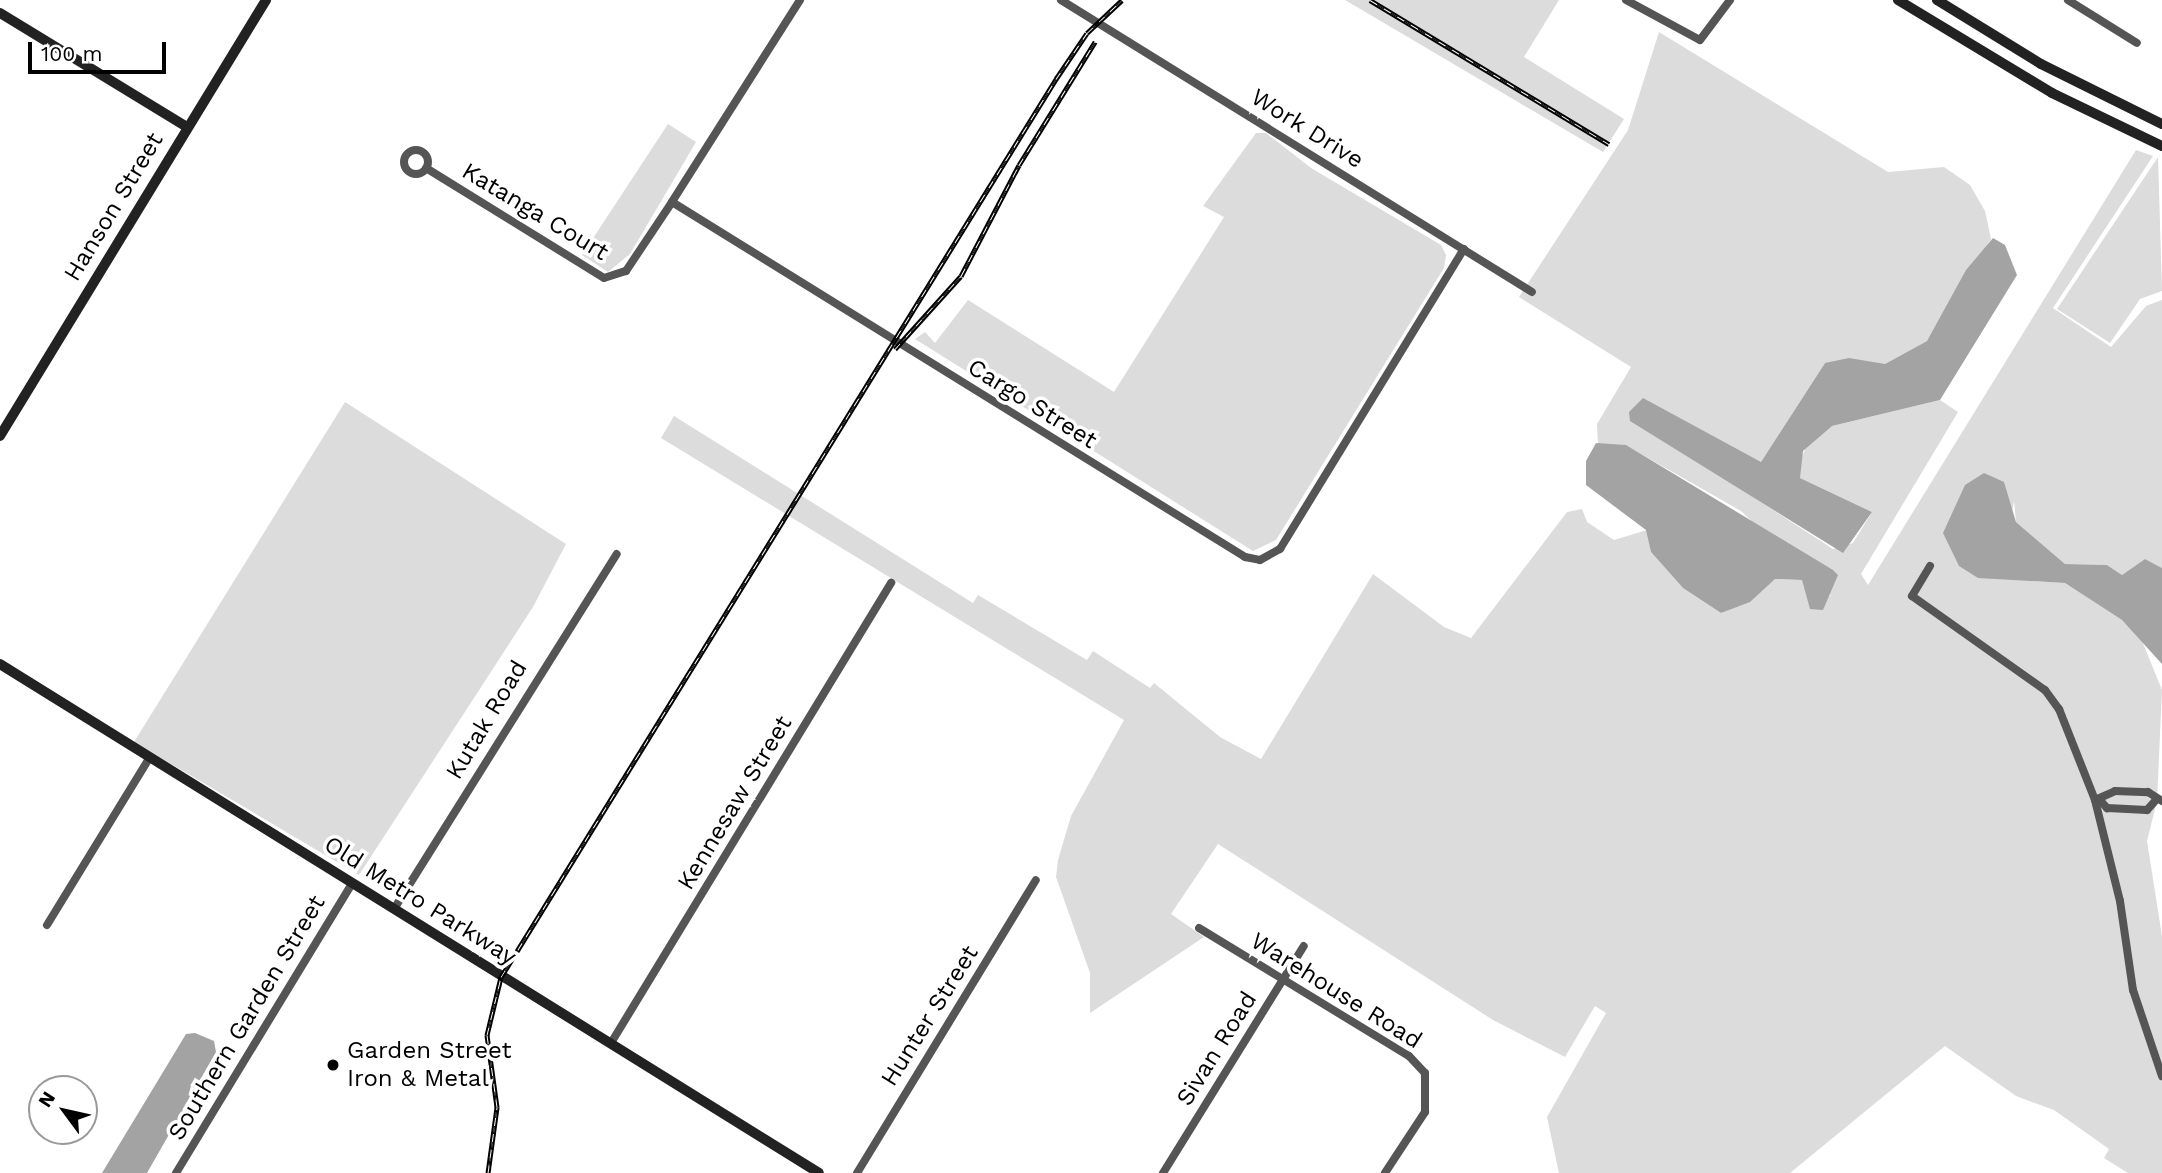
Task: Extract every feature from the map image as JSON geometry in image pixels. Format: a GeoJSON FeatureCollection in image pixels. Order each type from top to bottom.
{"type":"FeatureCollection","features":[{"type":"Feature","properties":{"kind":"street","name":"Hanson Street"},"geometry":{"type":"LineString","coordinates":[[0,436],[266,0]]}},
{"type":"Feature","properties":{"kind":"street"},"geometry":{"type":"LineString","coordinates":[[672,202],[800,0]]}},
{"type":"Feature","properties":{"kind":"street","name":"Work Drive"},"geometry":{"type":"LineString","coordinates":[[1061,0],[1532,292]]}},
{"type":"Feature","properties":{"kind":"street"},"geometry":{"type":"LineString","coordinates":[[1626,0],[1700,40],[1730,0]]}},
{"type":"Feature","properties":{"kind":"street"},"geometry":{"type":"LineString","coordinates":[[1898,0],[2052,93],[2162,146]]}},
{"type":"Feature","properties":{"kind":"street"},"geometry":{"type":"LineString","coordinates":[[1937,0],[2041,64],[2162,124]]}},
{"type":"Feature","properties":{"kind":"street"},"geometry":{"type":"LineString","coordinates":[[2068,0],[2137,43]]}},
{"type":"Feature","properties":{"kind":"street"},"geometry":{"type":"LineString","coordinates":[[0,13],[187,127]]}},
{"type":"Feature","properties":{"kind":"street","name":"Katanga Court"},"geometry":{"type":"LineString","coordinates":[[426,168],[604,278],[626,271],[672,202]]}},
{"type":"Feature","properties":{"kind":"street","name":"Cargo Street"},"geometry":{"type":"LineString","coordinates":[[672,202],[1230,550],[1260,560],[1280,549],[1464,249]]}},
{"type":"Feature","properties":{"kind":"street","name":"Kutak Road"},"geometry":{"type":"LineString","coordinates":[[394,909],[617,554]]}},
{"type":"Feature","properties":{"kind":"street"},"geometry":{"type":"LineString","coordinates":[[1930,566],[1912,596],[2045,690],[2059,709],[2098,800],[2120,901],[2133,990],[2162,1076]]}},
{"type":"Feature","properties":{"kind":"street","name":"Kennesaw Street"},"geometry":{"type":"LineString","coordinates":[[611,1043],[891,583]]}},
{"type":"Feature","properties":{"kind":"street","name":"Old Metro Parkway"},"geometry":{"type":"LineString","coordinates":[[0,664],[819,1173]]}},
{"type":"Feature","properties":{"kind":"street"},"geometry":{"type":"LineString","coordinates":[[47,925],[150,757]]}},
{"type":"Feature","properties":{"kind":"street"},"geometry":{"type":"LineString","coordinates":[[2115,791],[2148,792],[2159,800],[2147,810],[2115,809],[2098,800],[2115,791]]}},
{"type":"Feature","properties":{"kind":"street"},"geometry":{"type":"LineString","coordinates":[[2115,791],[2115,809]]}},
{"type":"Feature","properties":{"kind":"street","name":"Hunter Street"},"geometry":{"type":"LineString","coordinates":[[856,1173],[1036,880]]}},
{"type":"Feature","properties":{"kind":"street","name":"Southern Garden Street"},"geometry":{"type":"LineString","coordinates":[[176,1173],[352,883]]}},
{"type":"Feature","properties":{"kind":"street","name":"Warehouse Road"},"geometry":{"type":"LineString","coordinates":[[1199,928],[1409,1056],[1425,1073],[1425,1112],[1385,1173]]}},
{"type":"Feature","properties":{"kind":"street","name":"Sivan Road"},"geometry":{"type":"LineString","coordinates":[[1163,1173],[1304,946]]}},
{"type":"Feature","properties":{"kind":"shaded area"},"geometry":{"type":"Polygon","coordinates":[[[1345,0],[1559,0],[1524,57],[1624,119],[1603,152],[1345,0]]]}},
{"type":"Feature","properties":{"kind":"shaded area"},"geometry":{"type":"Polygon","coordinates":[[[1659,32],[1888,172],[1944,167],[1970,185],[1985,211],[1991,239],[1927,341],[1885,364],[1825,363],[1761,462],[1691,428],[1701,463],[1833,549],[1853,543],[1872,512],[1800,478],[1798,464],[1811,438],[1832,426],[1940,400],[1958,412],[1861,574],[1868,585],[2136,150],[2153,156],[2053,308],[2111,347],[2146,306],[2162,300],[2162,568],[2145,559],[2122,575],[2107,565],[2065,564],[2016,522],[2014,501],[2001,579],[2065,583],[2122,620],[2140,636],[2162,690],[2157,801],[2147,841],[2162,936],[2162,1173],[2128,1173],[2104,1158],[2109,1149],[2054,1110],[2016,1096],[1945,1046],[1790,1173],[1559,1173],[1547,1117],[1606,1013],[1595,1006],[1565,1057],[1493,1020],[1218,844],[1171,914],[1204,937],[1090,1013],[1090,973],[1056,877],[1058,860],[1071,816],[1124,720],[661,438],[674,416],[973,603],[978,595],[1087,660],[1093,651],[1150,688],[1154,683],[1220,737],[1261,759],[1373,574],[1444,627],[1471,638],[1567,512],[1582,509],[1587,522],[1614,540],[1647,530],[1651,552],[1683,588],[1721,613],[1750,601],[1775,579],[1802,580],[1832,597],[1741,511],[1627,446],[1598,444],[1597,424],[1631,367],[1519,297],[1628,130],[1659,32]]]}},
{"type":"Feature","properties":{"kind":"shaded area"},"geometry":{"type":"Polygon","coordinates":[[[668,124],[696,142],[630,254],[608,272],[582,255],[668,124]]]}},
{"type":"Feature","properties":{"kind":"shaded area"},"geometry":{"type":"Polygon","coordinates":[[[1256,133],[1266,133],[1311,168],[1441,245],[1446,255],[1444,268],[1276,540],[1253,551],[915,339],[925,332],[935,343],[968,300],[1114,392],[1224,217],[1203,206],[1256,133]]]}},
{"type":"Feature","properties":{"kind":"shaded area"},"geometry":{"type":"Polygon","coordinates":[[[2158,157],[2162,291],[2140,299],[2110,343],[2057,309],[2158,157]]]}},
{"type":"Feature","properties":{"kind":"shaded area"},"geometry":{"type":"Polygon","coordinates":[[[1993,238],[2005,245],[2017,275],[1940,400],[1832,426],[1803,451],[1800,478],[1872,512],[1843,553],[1630,421],[1629,412],[1643,398],[1761,462],[1825,363],[1849,358],[1885,364],[1927,341],[1966,270],[1993,238]]]}},
{"type":"Feature","properties":{"kind":"shaded area"},"geometry":{"type":"Polygon","coordinates":[[[345,402],[566,544],[533,607],[359,875],[134,742],[345,402]]]}},
{"type":"Feature","properties":{"kind":"shaded area"},"geometry":{"type":"Polygon","coordinates":[[[1596,443],[1626,445],[1833,570],[1838,575],[1823,610],[1810,609],[1802,580],[1775,579],[1750,602],[1721,613],[1683,588],[1651,552],[1646,530],[1586,485],[1586,461],[1596,443]]]}},
{"type":"Feature","properties":{"kind":"shaded area"},"geometry":{"type":"Polygon","coordinates":[[[1984,473],[2004,482],[2016,522],[2065,564],[2107,565],[2122,575],[2145,559],[2162,568],[2162,664],[2122,620],[2065,583],[1978,578],[1959,566],[1943,533],[1965,485],[1984,473]]]}},
{"type":"Feature","properties":{"kind":"shaded area"},"geometry":{"type":"Polygon","coordinates":[[[195,1033],[214,1041],[216,1052],[147,1173],[102,1173],[186,1034],[195,1033]]]}},
{"type":"Feature","properties":{"kind":"railway"},"geometry":{"type":"LineString","coordinates":[[488,1173],[497,1107],[487,1035],[501,977],[1056,79],[1087,33],[1122,0]]}},
{"type":"Feature","properties":{"kind":"railway"},"geometry":{"type":"LineString","coordinates":[[1370,0],[1609,144]]}},
{"type":"Feature","properties":{"kind":"railway"},"geometry":{"type":"LineString","coordinates":[[895,349],[961,276],[1019,165],[1095,42]]}},
{"type":"Feature","properties":{"kind":"place","name":"Garden Street Iron & Metal"},"geometry":{"type":"Point","coordinates":[333,1065]}}]}
